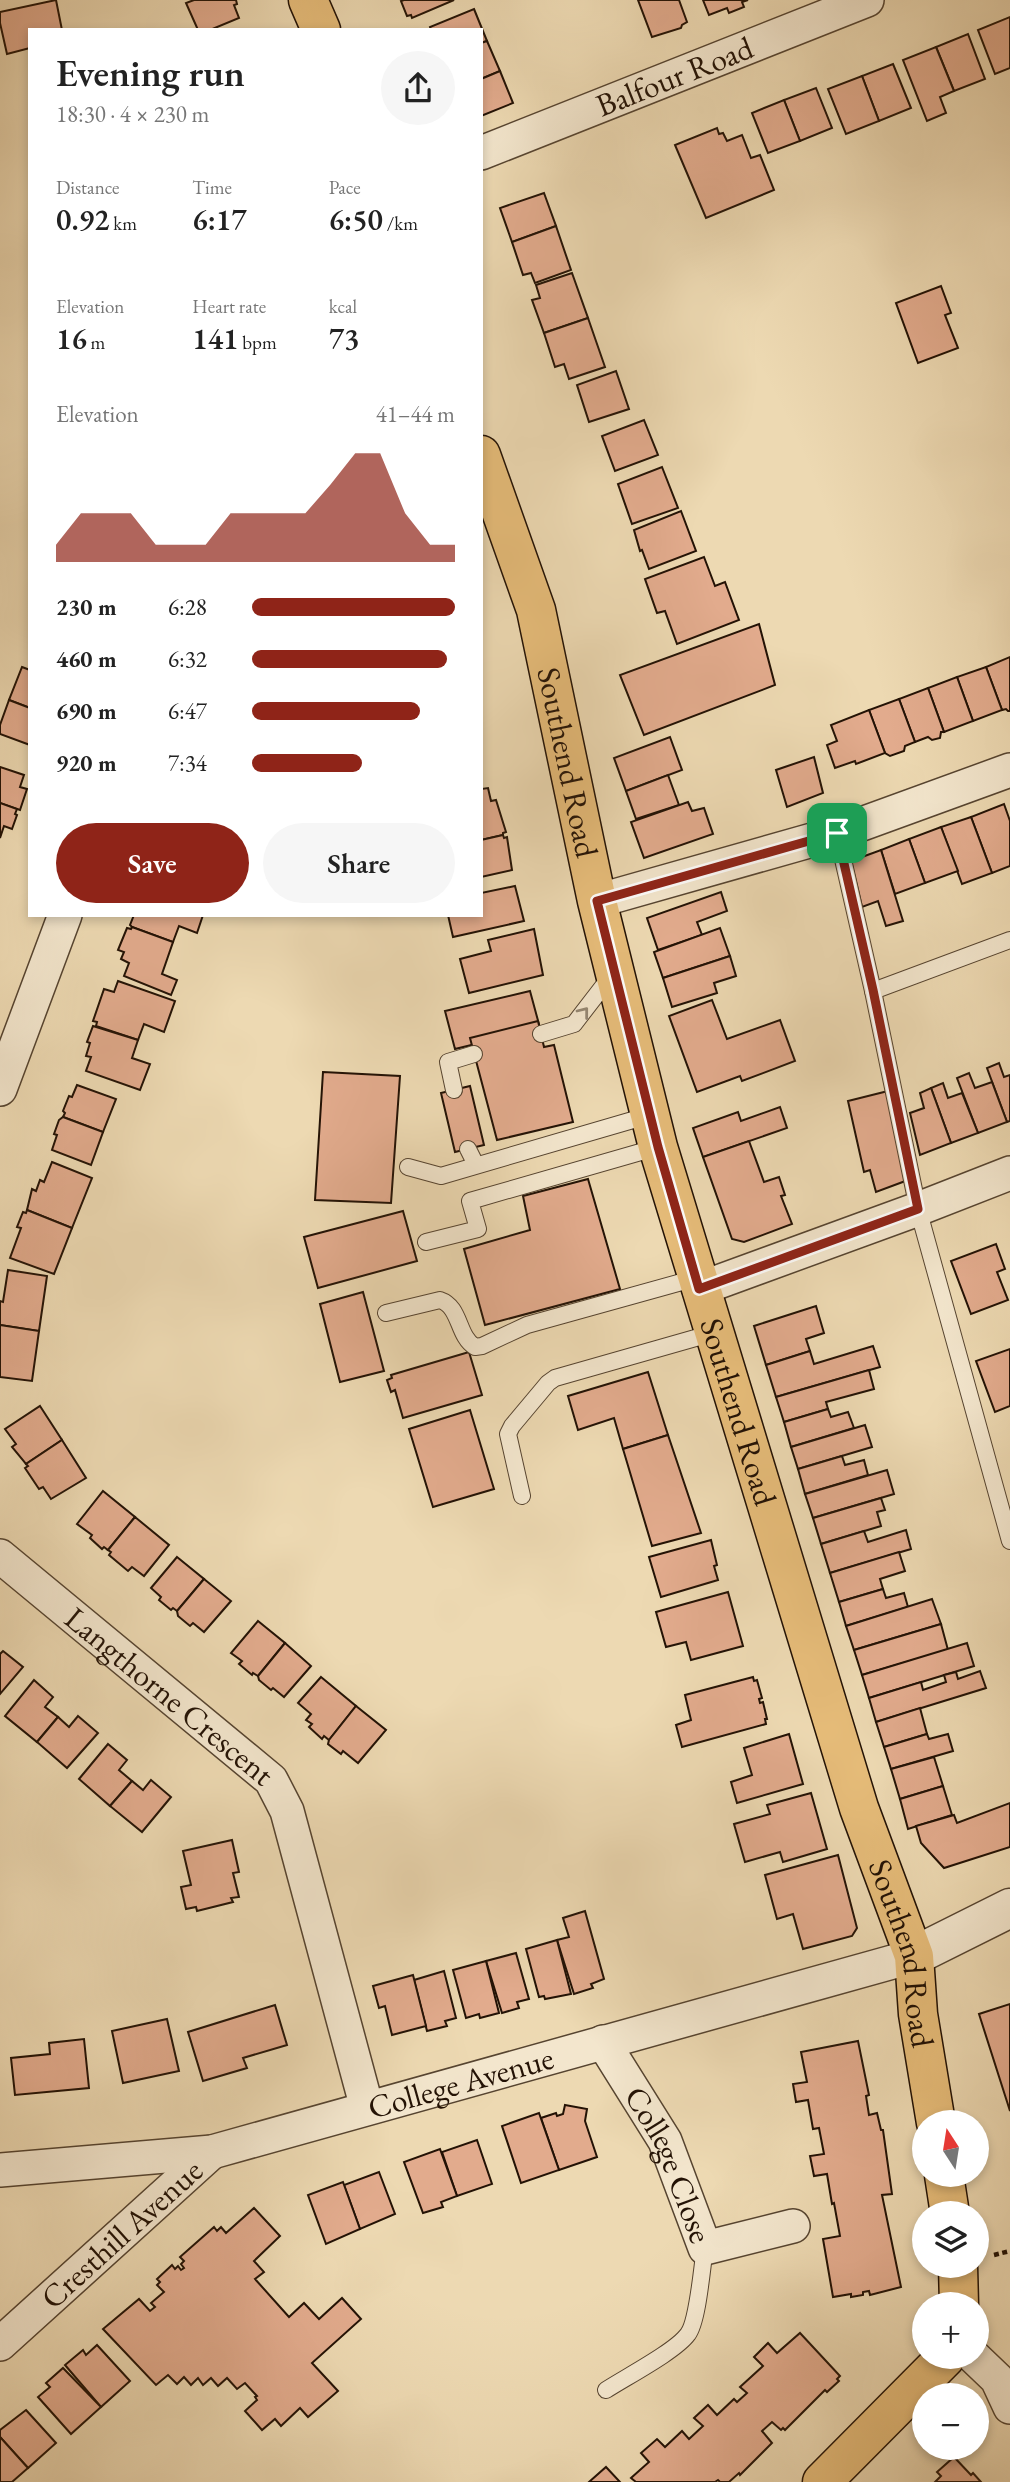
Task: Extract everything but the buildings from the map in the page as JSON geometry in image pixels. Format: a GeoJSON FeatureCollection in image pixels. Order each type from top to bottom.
{"type":"FeatureCollection","features":[{"type":"Feature","properties":{"kind":"main road"},"geometry":{"type":"LineString","coordinates":[[308,0],[320,28]]}},
{"type":"Feature","properties":{"kind":"main road","name":"Southend Road"},"geometry":{"type":"LineString","coordinates":[[483,461],[536,610],[614,972],[654,1131],[698,1284],[859,1808],[914,1956],[918,2014],[934,2110]]}},
{"type":"Feature","properties":{"kind":"main road"},"geometry":{"type":"LineString","coordinates":[[822,2482],[934,2369]]}},
{"type":"Feature","properties":{"kind":"street","name":"Balfour Road"},"geometry":{"type":"LineString","coordinates":[[483,152],[867,0]]}},
{"type":"Feature","properties":{"kind":"street"},"geometry":{"type":"LineString","coordinates":[[597,901],[837,833],[1010,770]]}},
{"type":"Feature","properties":{"kind":"street"},"geometry":{"type":"LineString","coordinates":[[0,1089],[64,917]]}},
{"type":"Feature","properties":{"kind":"street"},"geometry":{"type":"LineString","coordinates":[[698,1284],[918,1209],[1010,1173]]}},
{"type":"Feature","properties":{"kind":"street","name":"Langthorne Crescent"},"geometry":{"type":"LineString","coordinates":[[0,1556],[271,1780],[287,1811],[367,2108]]}},
{"type":"Feature","properties":{"kind":"street"},"geometry":{"type":"LineString","coordinates":[[914,1956],[1010,1908]]}},
{"type":"Feature","properties":{"kind":"street","name":"College Avenue"},"geometry":{"type":"LineString","coordinates":[[0,2170],[212,2152],[914,1956]]}},
{"type":"Feature","properties":{"kind":"street","name":"College Close"},"geometry":{"type":"LineString","coordinates":[[603,2042],[666,2141],[705,2248],[793,2226]]}},
{"type":"Feature","properties":{"kind":"street","name":"Cresthill Avenue"},"geometry":{"type":"LineString","coordinates":[[0,2344],[212,2152]]}},
{"type":"Feature","properties":{"kind":"street"},"geometry":{"type":"LineString","coordinates":[[987,2369],[997,2379],[1010,2407]]}},
{"type":"Feature","properties":{"kind":"lane"},"geometry":{"type":"LineString","coordinates":[[837,833],[873,990],[918,1209],[1010,1541]]}},
{"type":"Feature","properties":{"kind":"lane"},"geometry":{"type":"LineString","coordinates":[[873,990],[1010,940]]}},
{"type":"Feature","properties":{"kind":"lane"},"geometry":{"type":"LineString","coordinates":[[541,1034],[574,1024],[614,972]]}},
{"type":"Feature","properties":{"kind":"lane"},"geometry":{"type":"LineString","coordinates":[[454,1090],[448,1062],[474,1054]]}},
{"type":"Feature","properties":{"kind":"lane"},"geometry":{"type":"LineString","coordinates":[[408,1167],[441,1176],[513,1154],[541,1138],[567,1131],[654,1131]]}},
{"type":"Feature","properties":{"kind":"lane"},"geometry":{"type":"LineString","coordinates":[[426,1242],[478,1229],[470,1201],[654,1131]]}},
{"type":"Feature","properties":{"kind":"lane"},"geometry":{"type":"LineString","coordinates":[[508,1138],[513,1154]]}},
{"type":"Feature","properties":{"kind":"lane"},"geometry":{"type":"LineString","coordinates":[[468,1149],[476,1165]]}},
{"type":"Feature","properties":{"kind":"lane"},"geometry":{"type":"LineString","coordinates":[[386,1313],[440,1300],[446,1302],[466,1338],[475,1347],[527,1325],[698,1284]]}},
{"type":"Feature","properties":{"kind":"lane"},"geometry":{"type":"LineString","coordinates":[[522,1496],[508,1434],[548,1383],[555,1378],[713,1333]]}},
{"type":"Feature","properties":{"kind":"lane"},"geometry":{"type":"LineString","coordinates":[[606,2390],[669,2351],[689,2333],[705,2248]]}},
{"type":"Feature","properties":{"kind":"route"},"geometry":{"type":"LineString","coordinates":[[837,833],[873,990],[918,1209],[699,1289],[658,1147],[597,901],[837,833]]}}]}
